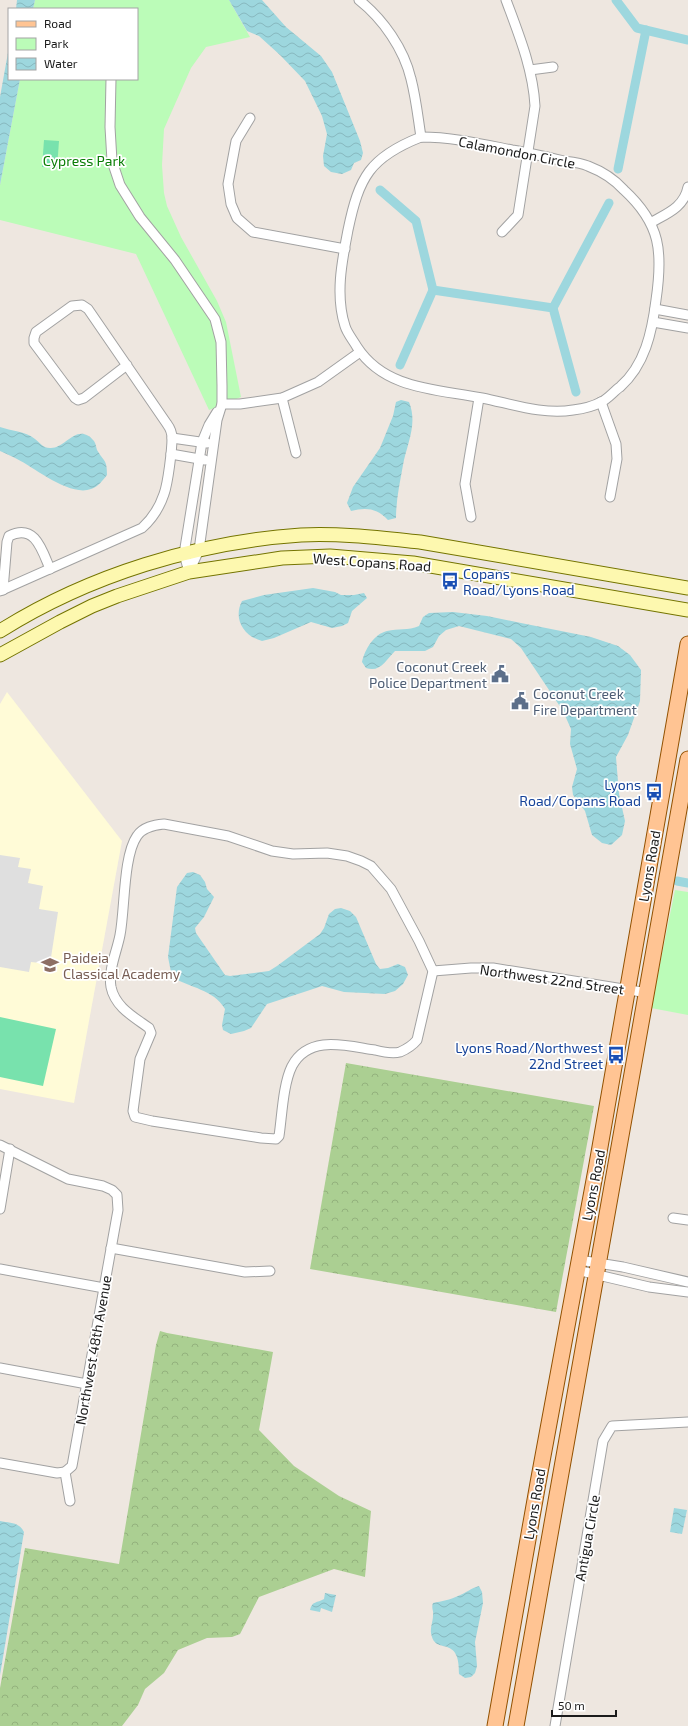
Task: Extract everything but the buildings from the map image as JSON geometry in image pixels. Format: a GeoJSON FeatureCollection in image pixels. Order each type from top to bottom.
{"type":"FeatureCollection","features":[{"type":"Feature","properties":{"kind":"main road","name":"West Copans Road"},"geometry":{"type":"LineString","coordinates":[[0,630],[51,602],[138,567],[199,550],[234,543],[303,535],[377,538],[425,543],[688,588]]}},
{"type":"Feature","properties":{"kind":"main road","name":"West Copans Road"},"geometry":{"type":"LineString","coordinates":[[0,655],[92,606],[189,572],[282,558],[330,556],[378,559],[432,565],[688,610]]}},
{"type":"Feature","properties":{"kind":"main road","name":"Lyons Road"},"geometry":{"type":"LineString","coordinates":[[495,1726],[628,990],[688,644]]}},
{"type":"Feature","properties":{"kind":"main road","name":"Lyons Road"},"geometry":{"type":"LineString","coordinates":[[516,1726],[597,1269],[615,1180],[688,759]]}},
{"type":"Feature","properties":{"kind":"street"},"geometry":{"type":"LineString","coordinates":[[359,0],[371,10],[398,45],[411,78],[421,137]]}},
{"type":"Feature","properties":{"kind":"street"},"geometry":{"type":"LineString","coordinates":[[502,232],[518,215],[535,106],[534,91],[528,60],[506,0]]}},
{"type":"Feature","properties":{"kind":"street"},"geometry":{"type":"LineString","coordinates":[[530,70],[553,67]]}},
{"type":"Feature","properties":{"kind":"street"},"geometry":{"type":"LineString","coordinates":[[111,80],[110,127],[112,161],[120,185],[140,217],[175,260],[215,319],[221,342],[222,404],[217,420],[199,550],[189,572]]}},
{"type":"Feature","properties":{"kind":"street"},"geometry":{"type":"LineString","coordinates":[[250,118],[236,141],[228,184],[231,204],[237,218],[253,232],[344,249]]}},
{"type":"Feature","properties":{"kind":"street","name":"Calamondon Circle"},"geometry":{"type":"LineString","coordinates":[[421,137],[442,137],[527,152],[588,166],[616,182],[634,199],[652,222],[658,242],[660,258],[653,322],[640,362],[629,378],[601,402],[573,410],[543,411],[415,387],[398,381],[378,370],[360,352],[345,327],[340,298],[344,249],[353,208],[365,175],[382,158],[400,145],[421,137]]}},
{"type":"Feature","properties":{"kind":"street"},"geometry":{"type":"LineString","coordinates":[[652,222],[677,209],[686,194],[688,186]]}},
{"type":"Feature","properties":{"kind":"street"},"geometry":{"type":"LineString","coordinates":[[2,591],[142,528],[148,523],[164,493],[170,454],[172,438],[169,427],[127,365],[88,309],[82,305],[72,306],[36,332],[34,343],[78,400],[84,398],[127,365]]}},
{"type":"Feature","properties":{"kind":"street"},"geometry":{"type":"LineString","coordinates":[[655,309],[688,315]]}},
{"type":"Feature","properties":{"kind":"street"},"geometry":{"type":"LineString","coordinates":[[653,322],[688,328]]}},
{"type":"Feature","properties":{"kind":"street"},"geometry":{"type":"LineString","coordinates":[[222,404],[240,404],[282,398],[318,382],[360,352]]}},
{"type":"Feature","properties":{"kind":"street"},"geometry":{"type":"LineString","coordinates":[[282,398],[296,453]]}},
{"type":"Feature","properties":{"kind":"street"},"geometry":{"type":"LineString","coordinates":[[471,517],[465,484],[479,398]]}},
{"type":"Feature","properties":{"kind":"street"},"geometry":{"type":"LineString","coordinates":[[601,402],[616,444],[617,459],[610,497]]}},
{"type":"Feature","properties":{"kind":"street"},"geometry":{"type":"LineString","coordinates":[[189,572],[184,554],[202,442],[209,425],[222,404]]}},
{"type":"Feature","properties":{"kind":"street"},"geometry":{"type":"LineString","coordinates":[[172,438],[214,444]]}},
{"type":"Feature","properties":{"kind":"street"},"geometry":{"type":"LineString","coordinates":[[170,454],[212,461]]}},
{"type":"Feature","properties":{"kind":"street"},"geometry":{"type":"LineString","coordinates":[[2,591],[7,542],[9,536],[16,533],[26,533],[34,538],[40,544],[50,569]]}},
{"type":"Feature","properties":{"kind":"street"},"geometry":{"type":"LineString","coordinates":[[164,824],[228,836],[272,851],[293,854],[327,853],[347,856],[361,861],[371,866],[391,889],[419,941],[433,971],[417,1040],[410,1048],[398,1052],[385,1052],[338,1044],[326,1044],[312,1048],[301,1055],[292,1066],[287,1083],[279,1136],[276,1139],[181,1126],[135,1117],[133,1111],[140,1059],[151,1033],[149,1028],[121,1006],[115,998],[111,986],[111,973],[120,934],[132,845],[137,836],[144,829],[164,824]]}},
{"type":"Feature","properties":{"kind":"street","name":"Northwest 22nd Street"},"geometry":{"type":"LineString","coordinates":[[433,971],[493,968],[648,993]]}},
{"type":"Feature","properties":{"kind":"street"},"geometry":{"type":"LineString","coordinates":[[0,1145],[10,1149],[0,1209]]}},
{"type":"Feature","properties":{"kind":"street","name":"Northwest 48th Avenue"},"geometry":{"type":"LineString","coordinates":[[10,1149],[47,1170],[68,1179],[103,1186],[112,1190],[116,1195],[118,1210],[87,1384],[72,1466],[66,1472]]}},
{"type":"Feature","properties":{"kind":"street"},"geometry":{"type":"LineString","coordinates":[[673,1218],[688,1220]]}},
{"type":"Feature","properties":{"kind":"street"},"geometry":{"type":"LineString","coordinates":[[111,1248],[245,1272],[270,1271]]}},
{"type":"Feature","properties":{"kind":"street"},"geometry":{"type":"LineString","coordinates":[[578,1265],[688,1282]]}},
{"type":"Feature","properties":{"kind":"street"},"geometry":{"type":"LineString","coordinates":[[0,1269],[104,1288]]}},
{"type":"Feature","properties":{"kind":"street"},"geometry":{"type":"LineString","coordinates":[[597,1269],[649,1287],[688,1292]]}},
{"type":"Feature","properties":{"kind":"street"},"geometry":{"type":"LineString","coordinates":[[0,1368],[87,1384]]}},
{"type":"Feature","properties":{"kind":"street","name":"Antigua Circle"},"geometry":{"type":"LineString","coordinates":[[555,1726],[604,1441],[612,1426],[688,1422]]}},
{"type":"Feature","properties":{"kind":"street"},"geometry":{"type":"LineString","coordinates":[[0,1463],[57,1473],[66,1472],[70,1501]]}},
{"type":"Feature","properties":{"kind":"shaded area","name":"Paideia Classical Academy"},"geometry":{"type":"Polygon","coordinates":[[[7,692],[122,841],[74,1103],[0,1089],[0,704],[7,692]]]}},
{"type":"Feature","properties":{"kind":"shaded area"},"geometry":{"type":"Polygon","coordinates":[[[0,855],[20,858],[18,867],[31,869],[28,883],[43,886],[39,909],[58,912],[50,964],[31,962],[29,972],[0,967],[0,855]]]}},
{"type":"Feature","properties":{"kind":"green space","name":"Cypress Park"},"geometry":{"type":"Polygon","coordinates":[[[35,0],[229,0],[250,37],[206,47],[191,68],[164,129],[162,165],[164,193],[167,206],[181,237],[217,301],[226,322],[241,397],[209,410],[136,254],[0,220],[0,185],[20,80],[138,80],[138,8],[33,8],[35,0]]]}},
{"type":"Feature","properties":{"kind":"green space"},"geometry":{"type":"Polygon","coordinates":[[[44,140],[59,141],[57,168],[42,167],[44,140]]]}},
{"type":"Feature","properties":{"kind":"green space"},"geometry":{"type":"Polygon","coordinates":[[[675,890],[688,892],[688,1015],[651,1008],[675,890]]]}},
{"type":"Feature","properties":{"kind":"green space"},"geometry":{"type":"Polygon","coordinates":[[[0,1017],[56,1029],[43,1086],[0,1077],[0,1017]]]}},
{"type":"Feature","properties":{"kind":"green space"},"geometry":{"type":"Polygon","coordinates":[[[346,1063],[594,1106],[556,1312],[310,1269],[346,1063]]]}},
{"type":"Feature","properties":{"kind":"green space"},"geometry":{"type":"Polygon","coordinates":[[[160,1331],[273,1352],[259,1430],[294,1466],[339,1496],[371,1511],[365,1577],[334,1569],[259,1597],[240,1634],[232,1637],[207,1638],[178,1650],[164,1673],[145,1689],[138,1705],[122,1726],[0,1726],[0,1688],[25,1548],[119,1564],[156,1345],[160,1331]]]}},
{"type":"Feature","properties":{"kind":"water"},"geometry":{"type":"Polygon","coordinates":[[[17,0],[35,0],[33,8],[16,8],[17,0]]]}},
{"type":"Feature","properties":{"kind":"water"},"geometry":{"type":"Polygon","coordinates":[[[229,0],[262,0],[286,27],[321,56],[332,72],[360,141],[363,153],[361,160],[354,163],[351,170],[342,174],[331,172],[324,166],[323,156],[327,134],[322,116],[305,81],[259,36],[247,31],[229,0]]]}},
{"type":"Feature","properties":{"kind":"water"},"geometry":{"type":"Polygon","coordinates":[[[8,53],[8,80],[20,80],[0,185],[0,97],[8,53]]]}},
{"type":"Feature","properties":{"kind":"water"},"geometry":{"type":"Polygon","coordinates":[[[401,400],[409,402],[412,426],[399,484],[396,518],[388,520],[380,513],[366,509],[351,511],[347,503],[353,487],[380,448],[393,416],[396,402],[401,400]]]}},
{"type":"Feature","properties":{"kind":"water"},"geometry":{"type":"Polygon","coordinates":[[[0,427],[27,434],[48,448],[61,445],[77,435],[82,434],[88,436],[94,441],[97,450],[105,461],[107,475],[98,485],[91,489],[73,489],[63,485],[0,451],[0,427]]]}},
{"type":"Feature","properties":{"kind":"water"},"geometry":{"type":"Polygon","coordinates":[[[313,588],[335,592],[341,595],[364,593],[367,598],[352,611],[348,623],[342,626],[332,628],[311,622],[274,638],[262,641],[255,639],[245,631],[239,620],[239,607],[242,601],[264,595],[313,588]]]}},
{"type":"Feature","properties":{"kind":"water"},"geometry":{"type":"Polygon","coordinates":[[[453,612],[487,616],[591,637],[618,646],[630,655],[641,670],[640,701],[628,735],[616,757],[619,794],[625,821],[622,835],[611,845],[602,843],[592,835],[585,811],[573,795],[572,787],[577,769],[570,744],[571,729],[563,711],[521,648],[511,639],[459,626],[446,630],[439,636],[433,647],[425,651],[395,651],[382,665],[375,669],[366,668],[362,662],[365,652],[378,635],[391,630],[419,626],[423,617],[429,613],[453,612]]]}},
{"type":"Feature","properties":{"kind":"water"},"geometry":{"type":"Polygon","coordinates":[[[193,872],[200,875],[205,882],[207,889],[214,897],[204,917],[195,928],[196,933],[225,975],[230,976],[269,971],[320,934],[329,914],[335,909],[341,908],[350,911],[356,917],[376,964],[380,969],[398,964],[405,967],[408,975],[403,984],[395,991],[385,994],[344,992],[322,986],[267,1004],[251,1028],[231,1034],[223,1030],[222,1025],[225,1009],[220,1002],[208,993],[172,977],[168,957],[177,887],[187,873],[193,872]]]}},
{"type":"Feature","properties":{"kind":"water"},"geometry":{"type":"Polygon","coordinates":[[[674,1508],[687,1510],[682,1534],[670,1532],[674,1508]]]}},
{"type":"Feature","properties":{"kind":"water"},"geometry":{"type":"Polygon","coordinates":[[[0,1521],[20,1526],[24,1532],[0,1675],[0,1521]]]}},
{"type":"Feature","properties":{"kind":"water"},"geometry":{"type":"Polygon","coordinates":[[[479,1586],[482,1592],[483,1603],[475,1642],[477,1666],[475,1673],[471,1677],[465,1678],[459,1674],[456,1654],[448,1647],[435,1642],[432,1637],[432,1605],[433,1603],[455,1597],[479,1586]]]}},
{"type":"Feature","properties":{"kind":"water"},"geometry":{"type":"Polygon","coordinates":[[[325,1593],[336,1595],[332,1612],[321,1608],[320,1612],[310,1610],[313,1604],[324,1599],[325,1593]]]}},
{"type":"Feature","properties":{"kind":"waterway"},"geometry":{"type":"LineString","coordinates":[[616,0],[637,28],[688,40]]}},
{"type":"Feature","properties":{"kind":"waterway"},"geometry":{"type":"LineString","coordinates":[[618,169],[646,30]]}},
{"type":"Feature","properties":{"kind":"waterway"},"geometry":{"type":"LineString","coordinates":[[380,190],[416,221],[433,290],[553,308],[576,392]]}},
{"type":"Feature","properties":{"kind":"waterway"},"geometry":{"type":"LineString","coordinates":[[553,308],[609,203]]}},
{"type":"Feature","properties":{"kind":"waterway"},"geometry":{"type":"LineString","coordinates":[[400,365],[433,290]]}},
{"type":"Feature","properties":{"kind":"waterway"},"geometry":{"type":"LineString","coordinates":[[677,881],[688,883]]}},
{"type":"Feature","properties":{"kind":"place","name":"Copans Road/Lyons Road"},"geometry":{"type":"Point","coordinates":[450,581]}},
{"type":"Feature","properties":{"kind":"place","name":"Coconut Creek Police Department"},"geometry":{"type":"Point","coordinates":[500,674]}},
{"type":"Feature","properties":{"kind":"place","name":"Coconut Creek Fire Department"},"geometry":{"type":"Point","coordinates":[520,701]}},
{"type":"Feature","properties":{"kind":"place","name":"Lyons Road/Copans Road"},"geometry":{"type":"Point","coordinates":[654,792]}},
{"type":"Feature","properties":{"kind":"place","name":"Paideia Classical Academy"},"geometry":{"type":"Point","coordinates":[50,965]}},
{"type":"Feature","properties":{"kind":"place","name":"Lyons Road/Northwest 22nd Street"},"geometry":{"type":"Point","coordinates":[616,1055]}}]}
